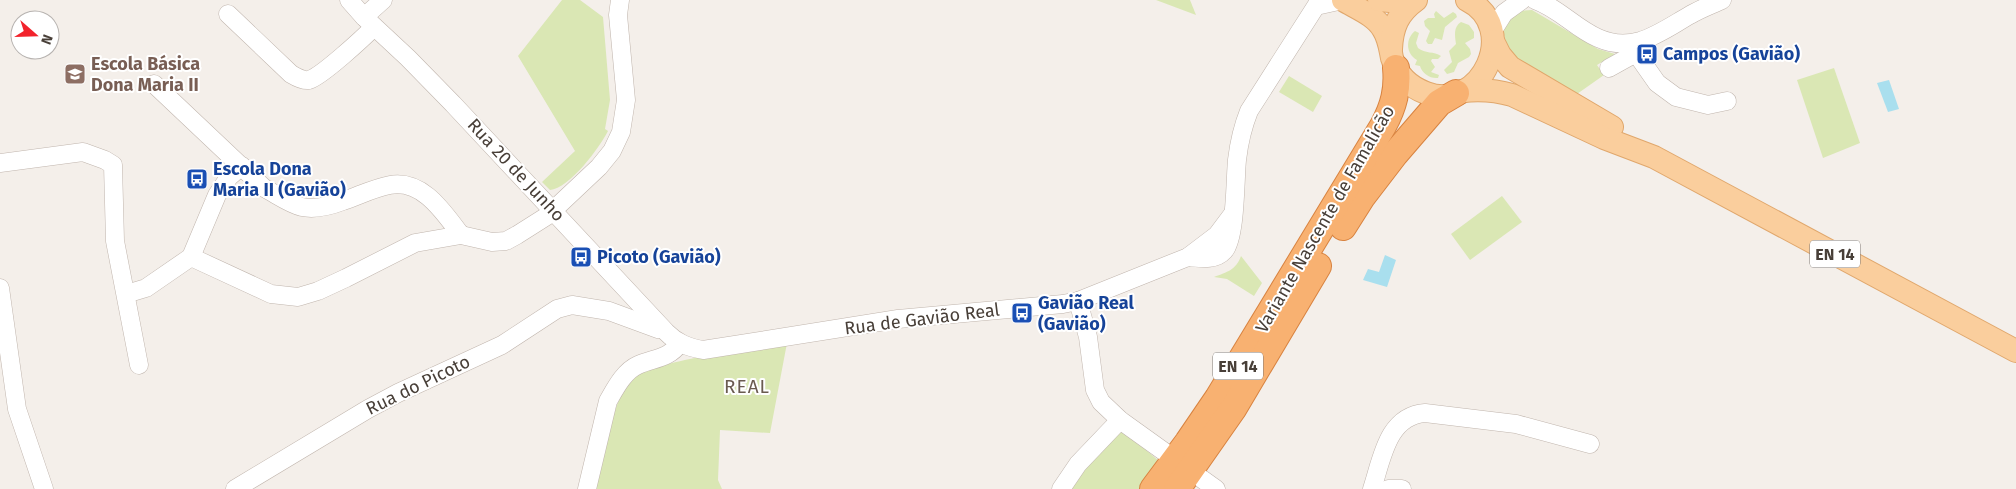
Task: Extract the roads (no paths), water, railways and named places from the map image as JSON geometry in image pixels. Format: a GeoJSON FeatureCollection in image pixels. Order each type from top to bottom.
{"type":"FeatureCollection","features":[{"type":"Feature","properties":{"kind":"highway","name":"Variante Nascente de Famalicão"},"geometry":{"type":"LineString","coordinates":[[1153,489],[1218,398],[1383,126],[1396,97],[1397,82],[1393,58]]}},
{"type":"Feature","properties":{"kind":"highway","name":"Variante Nascente de Famalicão"},"geometry":{"type":"LineString","coordinates":[[1177,489],[1233,409],[1330,246],[1362,197],[1395,154],[1440,103],[1460,92]]}},
{"type":"Feature","properties":{"kind":"main road"},"geometry":{"type":"LineString","coordinates":[[1343,0],[1379,23],[1384,30],[1393,58]]}},
{"type":"Feature","properties":{"kind":"main road"},"geometry":{"type":"LineString","coordinates":[[1379,0],[1401,2],[1411,0]]}},
{"type":"Feature","properties":{"kind":"main road","name":"EN 14"},"geometry":{"type":"LineString","coordinates":[[1416,0],[1396,20],[1391,34],[1393,58],[1404,79],[1415,88],[1428,94],[1442,96],[1480,89],[1512,95],[1604,138],[1654,157]]}},
{"type":"Feature","properties":{"kind":"main road","name":"EN 14"},"geometry":{"type":"LineString","coordinates":[[1473,1],[1480,10],[1500,55],[1510,67],[1611,126],[1654,157],[2016,352]]}},
{"type":"Feature","properties":{"kind":"main road","name":"EN 14"},"geometry":{"type":"LineString","coordinates":[[1460,92],[1476,82],[1486,70],[1491,56],[1492,37]]}},
{"type":"Feature","properties":{"kind":"street","name":"Rua 20 de Junho"},"geometry":{"type":"LineString","coordinates":[[349,0],[369,22],[440,90],[554,210],[637,302],[680,344]]}},
{"type":"Feature","properties":{"kind":"street"},"geometry":{"type":"LineString","coordinates":[[228,14],[291,74],[301,79],[309,80],[358,43],[383,0]]}},
{"type":"Feature","properties":{"kind":"street"},"geometry":{"type":"LineString","coordinates":[[191,257],[271,294],[298,297],[332,284],[415,243],[461,235],[492,242],[506,241],[548,216],[599,167],[612,151],[621,132],[626,100],[618,15],[620,0]]}},
{"type":"Feature","properties":{"kind":"street","name":"Rua de Gavião Real"},"geometry":{"type":"LineString","coordinates":[[680,344],[703,350],[898,319],[1078,301],[1188,256],[1204,259],[1212,258],[1223,252],[1222,241],[1232,231],[1238,157],[1249,111],[1315,3],[1343,0]]}},
{"type":"Feature","properties":{"kind":"street"},"geometry":{"type":"LineString","coordinates":[[1492,37],[1504,13],[1522,0]]}},
{"type":"Feature","properties":{"kind":"street"},"geometry":{"type":"LineString","coordinates":[[1536,0],[1550,6],[1598,38],[1610,42],[1638,45]]}},
{"type":"Feature","properties":{"kind":"street"},"geometry":{"type":"LineString","coordinates":[[1609,68],[1638,45],[1693,13],[1722,0]]}},
{"type":"Feature","properties":{"kind":"street"},"geometry":{"type":"LineString","coordinates":[[1638,45],[1658,83],[1676,97],[1708,106],[1727,101]]}},
{"type":"Feature","properties":{"kind":"street"},"geometry":{"type":"LineString","coordinates":[[154,84],[264,188],[301,207],[320,208],[392,185],[401,185],[425,194],[440,207],[461,235]]}},
{"type":"Feature","properties":{"kind":"street"},"geometry":{"type":"LineString","coordinates":[[0,163],[83,152],[105,160],[113,166],[115,241],[139,365]]}},
{"type":"Feature","properties":{"kind":"street"},"geometry":{"type":"LineString","coordinates":[[126,294],[146,288],[191,257],[217,195],[229,177],[242,166]]}},
{"type":"Feature","properties":{"kind":"street"},"geometry":{"type":"LineString","coordinates":[[0,288],[6,377],[44,489]]}},
{"type":"Feature","properties":{"kind":"street"},"geometry":{"type":"LineString","coordinates":[[1078,301],[1088,337],[1095,390],[1101,402],[1120,420],[1166,453]]}},
{"type":"Feature","properties":{"kind":"street","name":"Rua do Picoto"},"geometry":{"type":"LineString","coordinates":[[609,311],[622,309],[637,302]]}},
{"type":"Feature","properties":{"kind":"street","name":"Rua do Picoto"},"geometry":{"type":"LineString","coordinates":[[235,489],[368,409],[502,345],[557,309],[572,305],[609,311],[666,332]]}},
{"type":"Feature","properties":{"kind":"street"},"geometry":{"type":"LineString","coordinates":[[587,489],[608,401],[613,392],[628,372],[637,365],[668,356],[680,344]]}},
{"type":"Feature","properties":{"kind":"street"},"geometry":{"type":"LineString","coordinates":[[1372,489],[1392,432],[1405,418],[1411,415],[1425,413],[1516,424],[1590,444]]}},
{"type":"Feature","properties":{"kind":"street"},"geometry":{"type":"LineString","coordinates":[[1061,489],[1078,464],[1120,420]]}},
{"type":"Feature","properties":{"kind":"street"},"geometry":{"type":"LineString","coordinates":[[1388,489],[1402,489]]}},
{"type":"Feature","properties":{"kind":"water"},"geometry":{"type":"Polygon","coordinates":[[[1889,80],[1899,109],[1888,112],[1877,83],[1889,80]]]}},
{"type":"Feature","properties":{"kind":"water"},"geometry":{"type":"Polygon","coordinates":[[[1385,255],[1396,260],[1387,287],[1363,280],[1368,269],[1379,272],[1385,255]]]}},
{"type":"Feature","properties":{"kind":"place","name":"Campos (Gavião)"},"geometry":{"type":"Point","coordinates":[1647,54]}},
{"type":"Feature","properties":{"kind":"place","name":"Escola Básica Dona Maria II"},"geometry":{"type":"Point","coordinates":[75,74]}},
{"type":"Feature","properties":{"kind":"place","name":"Escola Dona Maria II (Gavião)"},"geometry":{"type":"Point","coordinates":[197,179]}},
{"type":"Feature","properties":{"kind":"place","name":"Picoto (Gavião)"},"geometry":{"type":"Point","coordinates":[581,257]}},
{"type":"Feature","properties":{"kind":"place","name":"Gavião Real (Gavião)"},"geometry":{"type":"Point","coordinates":[1022,313]}},
{"type":"Feature","properties":{"kind":"district","name":"REAL"},"geometry":{"type":"Point","coordinates":[747,386]}}]}
